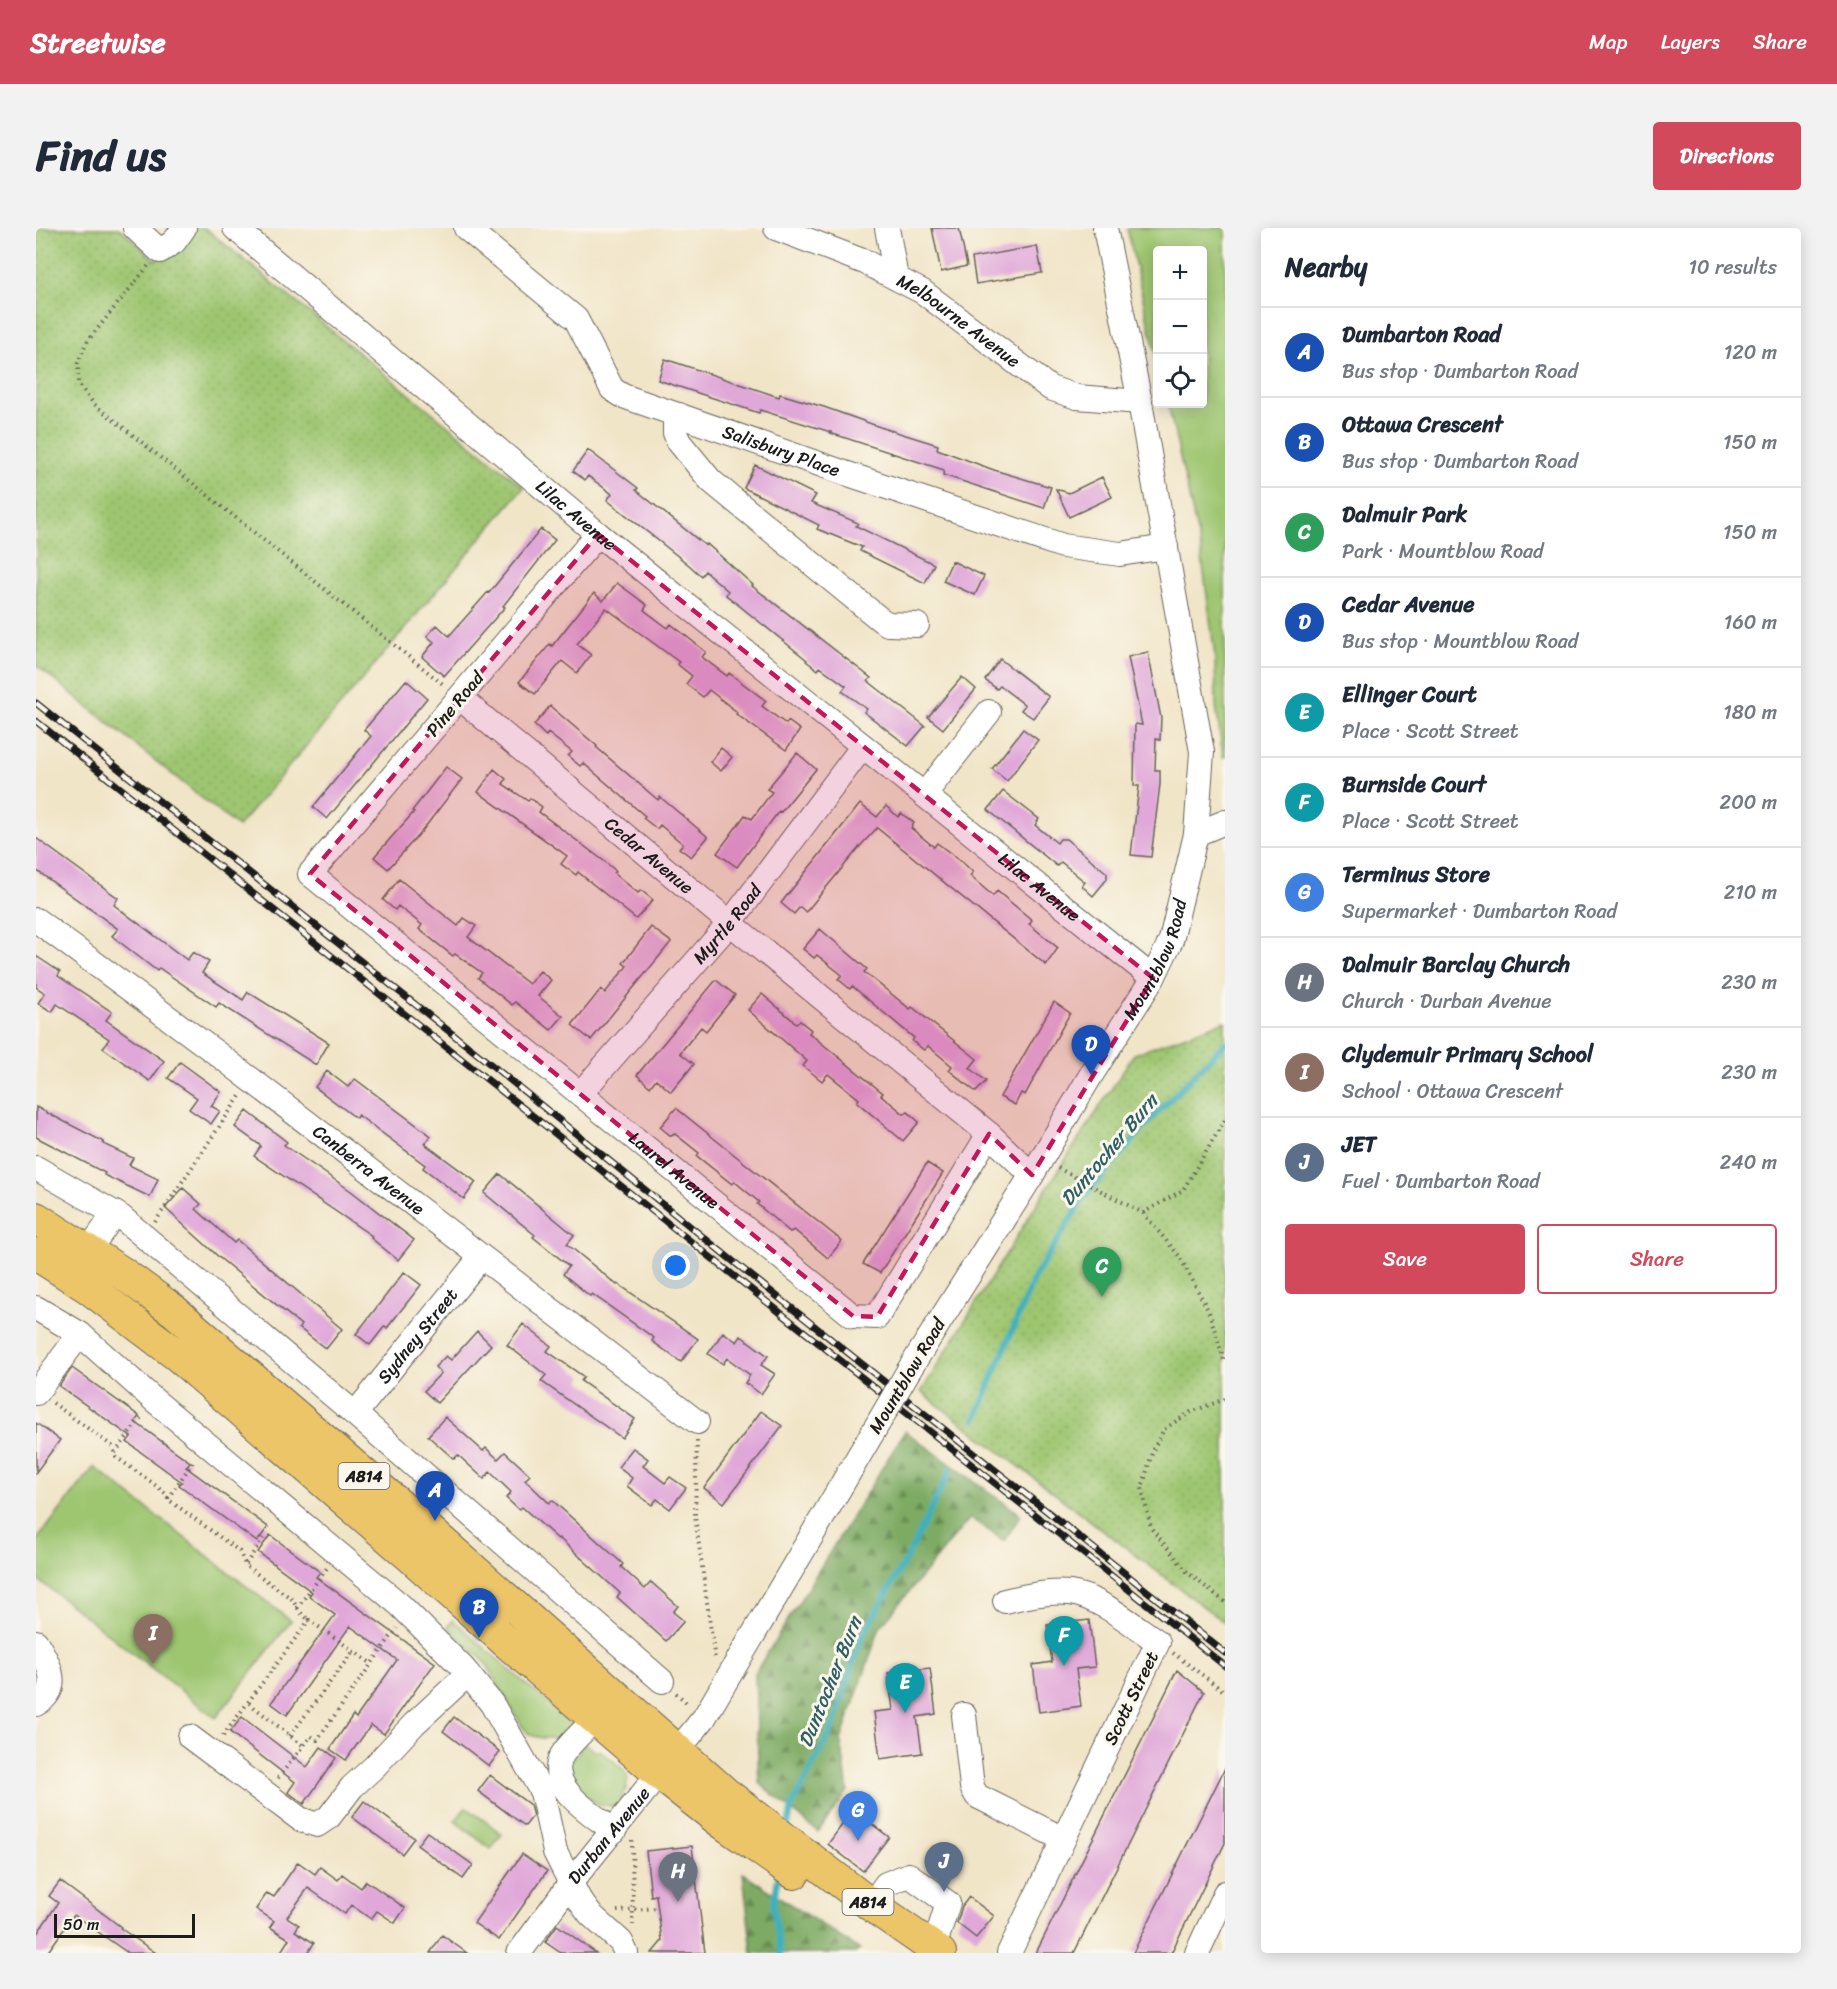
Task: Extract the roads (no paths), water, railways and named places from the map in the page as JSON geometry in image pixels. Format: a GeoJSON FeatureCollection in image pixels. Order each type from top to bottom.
{"type":"FeatureCollection","features":[{"type":"Feature","properties":{"kind":"main road","name":"A814"},"geometry":{"type":"LineString","coordinates":[[36,1218],[173,1310],[219,1349],[433,1534],[669,1763],[722,1807],[796,1861],[929,1951]]}},
{"type":"Feature","properties":{"kind":"main road","name":"A814"},"geometry":{"type":"LineString","coordinates":[[36,1254],[89,1288],[177,1355],[595,1719],[669,1763]]}},
{"type":"Feature","properties":{"kind":"main road","name":"A814"},"geometry":{"type":"LineString","coordinates":[[796,1861],[871,1905],[929,1951]]}},
{"type":"Feature","properties":{"kind":"street"},"geometry":{"type":"LineString","coordinates":[[135,228],[160,251],[174,242],[184,228]]}},
{"type":"Feature","properties":{"kind":"street","name":"Lilac Avenue"},"geometry":{"type":"LineString","coordinates":[[235,228],[598,534],[1153,978]]}},
{"type":"Feature","properties":{"kind":"street","name":"Salisbury Place"},"geometry":{"type":"LineString","coordinates":[[466,228],[576,319],[612,389],[623,396],[1063,546],[1120,554],[1166,547]]}},
{"type":"Feature","properties":{"kind":"street","name":"Melbourne Avenue"},"geometry":{"type":"LineString","coordinates":[[776,228],[865,262],[923,292],[1050,388],[1077,397],[1140,402]]}},
{"type":"Feature","properties":{"kind":"street"},"geometry":{"type":"LineString","coordinates":[[887,228],[896,278]]}},
{"type":"Feature","properties":{"kind":"street","name":"Mountblow Road"},"geometry":{"type":"LineString","coordinates":[[669,1763],[704,1719],[909,1370],[1153,978],[1171,940],[1196,834],[1202,752],[1140,402],[1105,228]]}},
{"type":"Feature","properties":{"kind":"street"},"geometry":{"type":"LineString","coordinates":[[679,415],[675,425],[679,442],[711,481],[881,620],[888,624],[917,625]]}},
{"type":"Feature","properties":{"kind":"street","name":"Pine Road"},"geometry":{"type":"LineString","coordinates":[[310,874],[598,534]]}},
{"type":"Feature","properties":{"kind":"street","name":"Cedar Avenue"},"geometry":{"type":"LineString","coordinates":[[460,698],[730,923],[989,1134],[1032,1175]]}},
{"type":"Feature","properties":{"kind":"street"},"geometry":{"type":"LineString","coordinates":[[924,795],[989,712]]}},
{"type":"Feature","properties":{"kind":"street","name":"Myrtle Road"},"geometry":{"type":"LineString","coordinates":[[580,1094],[730,923],[863,746]]}},
{"type":"Feature","properties":{"kind":"street"},"geometry":{"type":"LineString","coordinates":[[1196,834],[1225,822]]}},
{"type":"Feature","properties":{"kind":"street","name":"Laurel Avenue"},"geometry":{"type":"LineString","coordinates":[[310,874],[853,1316],[877,1317],[989,1134]]}},
{"type":"Feature","properties":{"kind":"street","name":"Canberra Avenue"},"geometry":{"type":"LineString","coordinates":[[36,920],[251,1080],[697,1422]]}},
{"type":"Feature","properties":{"kind":"street"},"geometry":{"type":"LineString","coordinates":[[36,1168],[115,1214],[145,1237],[355,1414],[662,1681]]}},
{"type":"Feature","properties":{"kind":"street"},"geometry":{"type":"LineString","coordinates":[[88,1251],[115,1214]]}},
{"type":"Feature","properties":{"kind":"street","name":"Sydney Street"},"geometry":{"type":"LineString","coordinates":[[355,1414],[481,1257]]}},
{"type":"Feature","properties":{"kind":"street"},"geometry":{"type":"LineString","coordinates":[[36,1308],[80,1334],[154,1400],[408,1613],[468,1674],[492,1704],[542,1792],[555,1852],[572,1881],[519,1953]]}},
{"type":"Feature","properties":{"kind":"street"},"geometry":{"type":"LineString","coordinates":[[37,1391],[80,1334]]}},
{"type":"Feature","properties":{"kind":"street","name":"Scott Street"},"geometry":{"type":"LineString","coordinates":[[1005,1601],[1031,1595],[1071,1593],[1102,1604],[1158,1642],[1009,1953]]}},
{"type":"Feature","properties":{"kind":"street"},"geometry":{"type":"LineString","coordinates":[[36,1642],[51,1671],[51,1682],[50,1691],[45,1699],[36,1704]]}},
{"type":"Feature","properties":{"kind":"street"},"geometry":{"type":"LineString","coordinates":[[190,1737],[300,1819],[317,1825],[329,1817],[352,1787],[414,1724],[468,1674]]}},
{"type":"Feature","properties":{"kind":"street"},"geometry":{"type":"LineString","coordinates":[[964,1715],[972,1787],[977,1796],[1063,1839]]}},
{"type":"Feature","properties":{"kind":"street"},"geometry":{"type":"LineString","coordinates":[[595,1719],[561,1756],[558,1774],[561,1785],[569,1795],[614,1831]]}},
{"type":"Feature","properties":{"kind":"street","name":"Durban Avenue"},"geometry":{"type":"LineString","coordinates":[[630,1942],[621,1942],[590,1914],[579,1899],[572,1881],[669,1763]]}},
{"type":"Feature","properties":{"kind":"street"},"geometry":{"type":"LineString","coordinates":[[871,1905],[886,1884],[909,1875],[948,1903],[929,1951]]}},
{"type":"Feature","properties":{"kind":"street"},"geometry":{"type":"LineString","coordinates":[[1197,1953],[1225,1893]]}},
{"type":"Feature","properties":{"kind":"waterway","name":"Duntocher Burn"},"geometry":{"type":"LineString","coordinates":[[975,1420],[1034,1278],[1085,1196],[1157,1113],[1225,1043]]}},
{"type":"Feature","properties":{"kind":"waterway","name":"Duntocher Burn"},"geometry":{"type":"LineString","coordinates":[[787,1830],[792,1806],[833,1727],[862,1637],[909,1554],[951,1469]]}},
{"type":"Feature","properties":{"kind":"waterway","name":"Duntocher Burn"},"geometry":{"type":"LineString","coordinates":[[779,1872],[773,1906],[781,1953]]}},
{"type":"Feature","properties":{"kind":"railway"},"geometry":{"type":"LineString","coordinates":[[36,703],[1225,1653]]}},
{"type":"Feature","properties":{"kind":"railway"},"geometry":{"type":"LineString","coordinates":[[36,721],[1225,1666]]}},
{"type":"Feature","properties":{"kind":"place","name":"Cedar Avenue"},"geometry":{"type":"Point","coordinates":[1091,1075]}},
{"type":"Feature","properties":{"kind":"place","name":"Dalmuir Park"},"geometry":{"type":"Point","coordinates":[1102,1297]}},
{"type":"Feature","properties":{"kind":"place","name":"Dumbarton Road"},"geometry":{"type":"Point","coordinates":[435,1521]}},
{"type":"Feature","properties":{"kind":"place","name":"Ottawa Crescent"},"geometry":{"type":"Point","coordinates":[479,1638]}},
{"type":"Feature","properties":{"kind":"place","name":"Clydemuir Primary School"},"geometry":{"type":"Point","coordinates":[153,1664]}},
{"type":"Feature","properties":{"kind":"place","name":"Burnside Court"},"geometry":{"type":"Point","coordinates":[1064,1666]}},
{"type":"Feature","properties":{"kind":"place","name":"Ellinger Court"},"geometry":{"type":"Point","coordinates":[905,1713]}},
{"type":"Feature","properties":{"kind":"place","name":"Terminus Store"},"geometry":{"type":"Point","coordinates":[858,1841]}},
{"type":"Feature","properties":{"kind":"place","name":"JET"},"geometry":{"type":"Point","coordinates":[944,1892]}},
{"type":"Feature","properties":{"kind":"place","name":"Dalmuir Barclay Church"},"geometry":{"type":"Point","coordinates":[678,1902]}}]}
